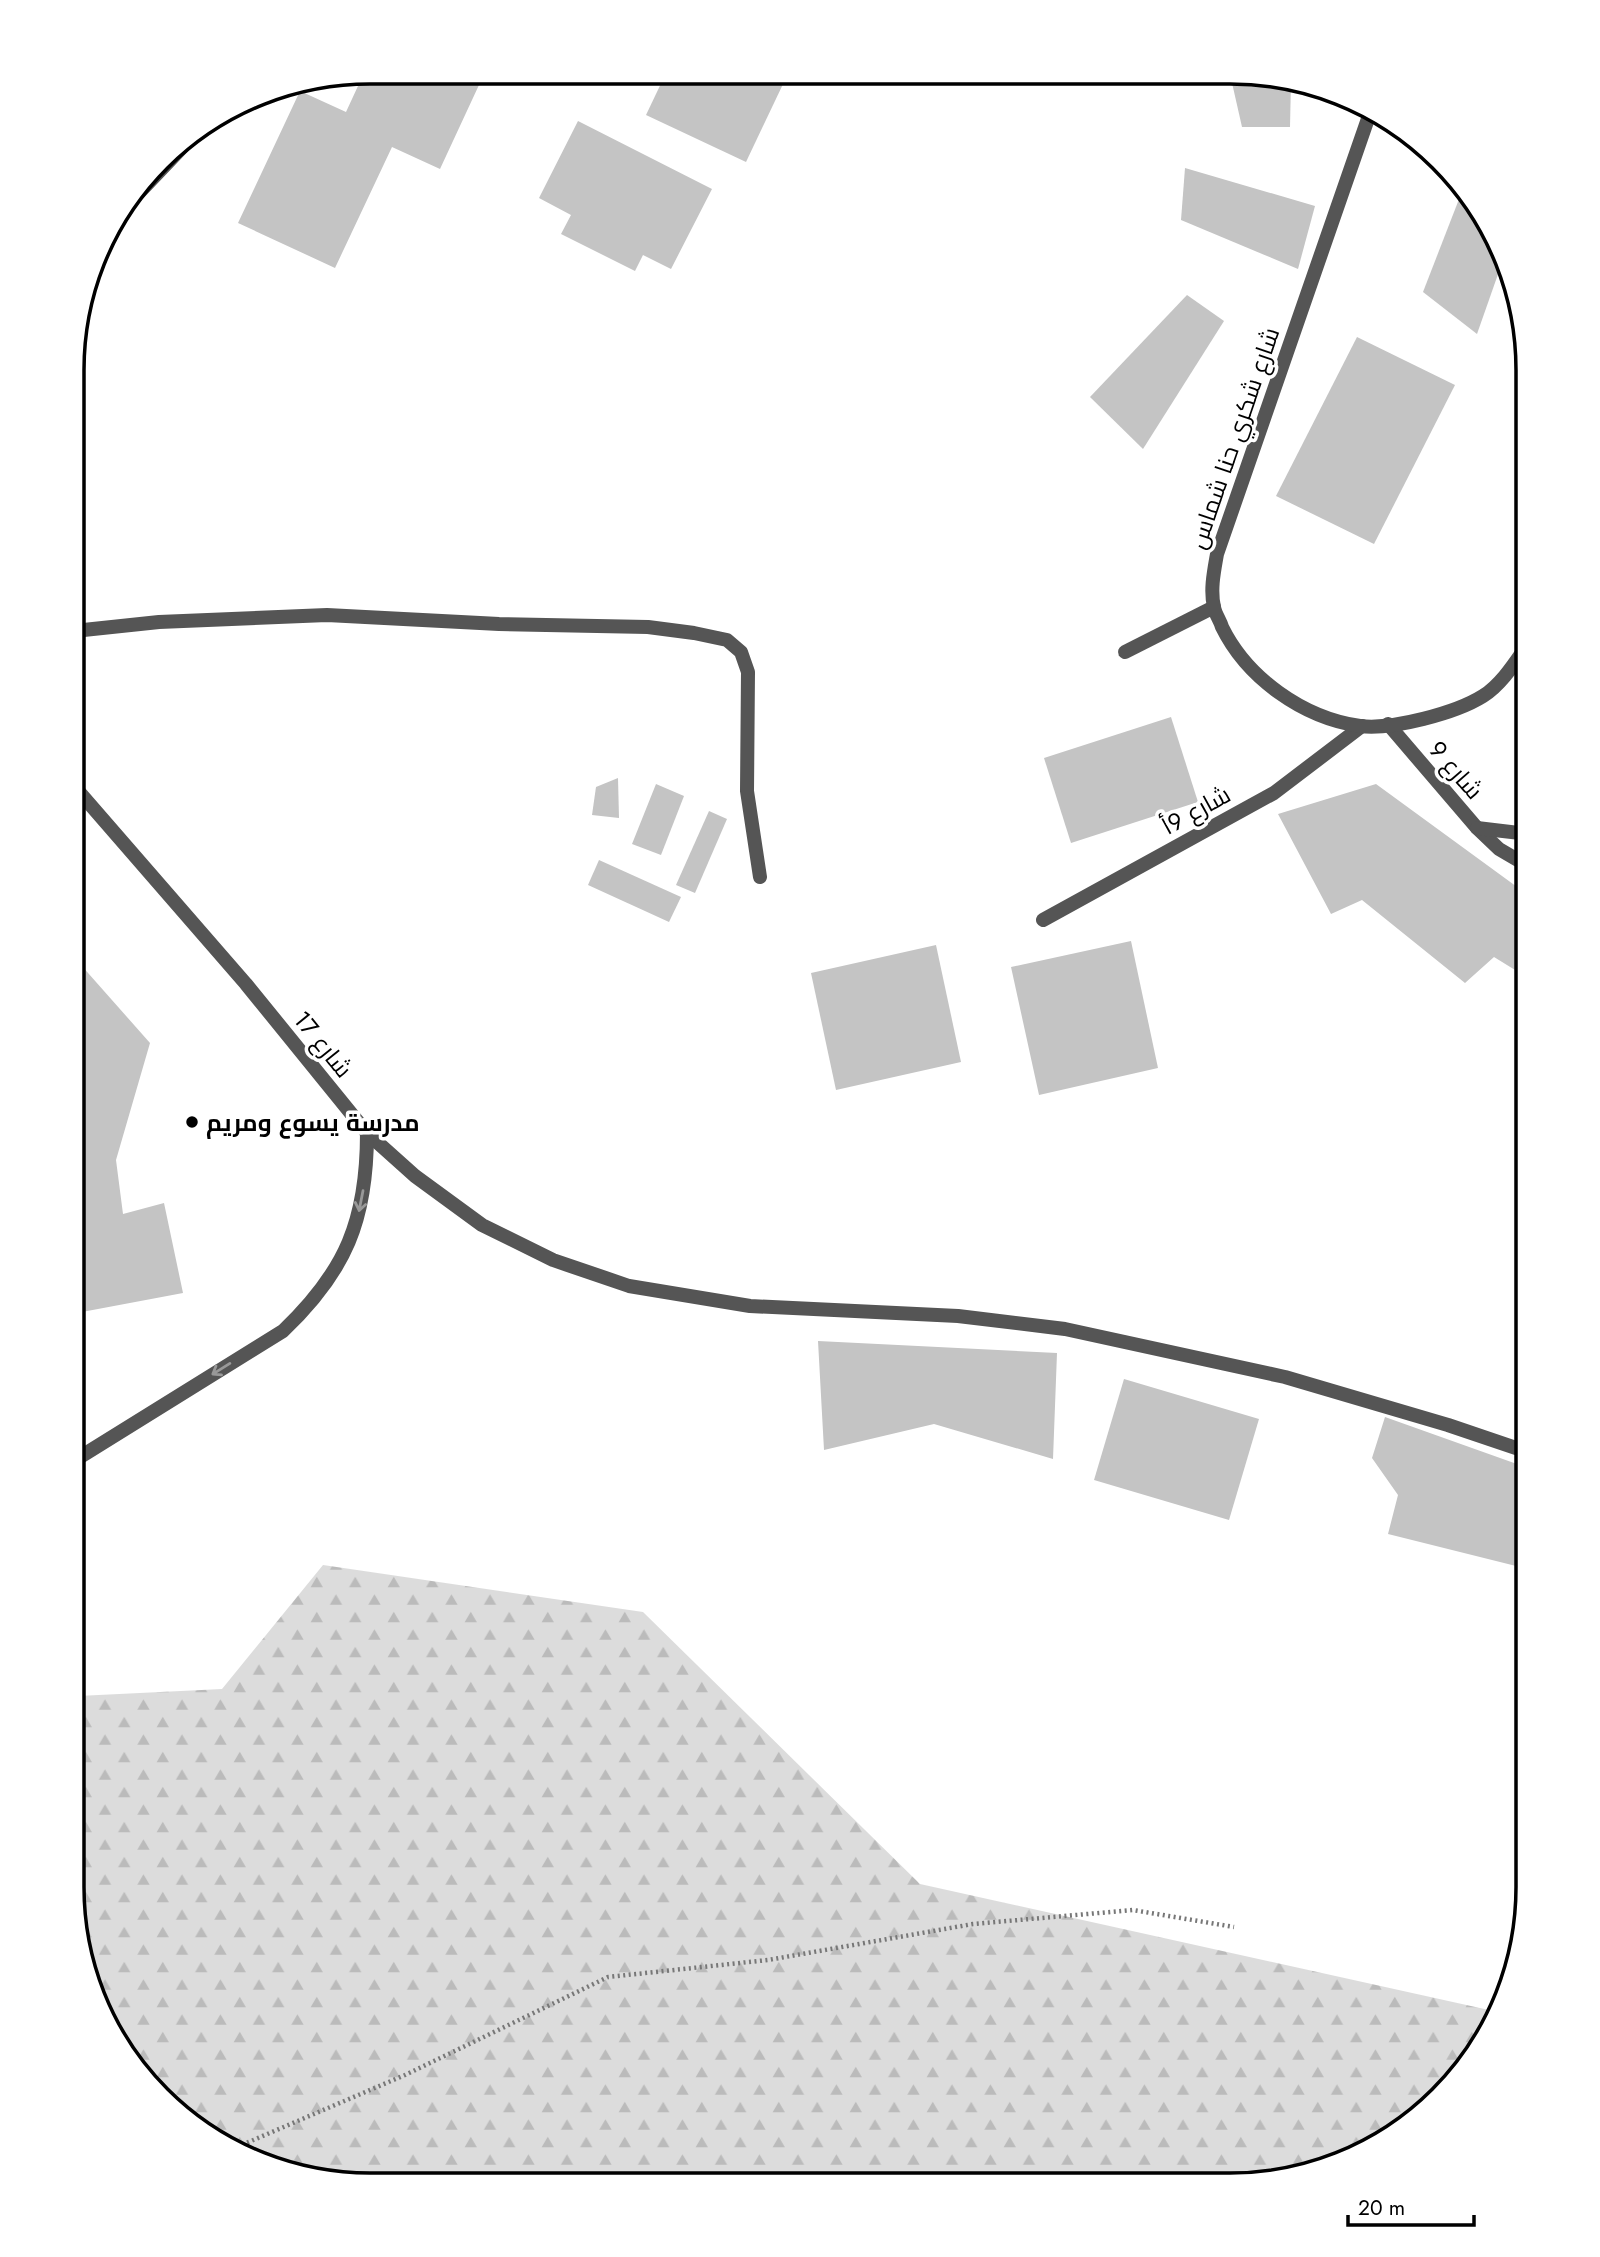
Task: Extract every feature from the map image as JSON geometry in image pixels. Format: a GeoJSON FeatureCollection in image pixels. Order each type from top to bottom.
{"type":"FeatureCollection","features":[{"type":"Feature","properties":{"kind":"street","name":"شارع شكري حنا شماس"},"geometry":{"type":"LineString","coordinates":[[1368,120],[1217,554],[1212,579],[1214,607],[1231,643],[1277,692],[1324,718],[1362,726],[1419,720],[1452,710],[1485,695],[1516,661]]}},
{"type":"Feature","properties":{"kind":"street"},"geometry":{"type":"LineString","coordinates":[[1125,652],[1214,607]]}},
{"type":"Feature","properties":{"kind":"street"},"geometry":{"type":"LineString","coordinates":[[84,630],[159,622],[327,615],[499,624],[648,627],[727,640],[741,652],[748,672],[747,791],[760,877]]}},
{"type":"Feature","properties":{"kind":"street","name":"شارع 9"},"geometry":{"type":"LineString","coordinates":[[1388,724],[1477,828],[1499,849],[1516,859]]}},
{"type":"Feature","properties":{"kind":"street","name":"شارع 9أ"},"geometry":{"type":"LineString","coordinates":[[1043,920],[1274,793],[1362,726]]}},
{"type":"Feature","properties":{"kind":"street","name":"شارع 17"},"geometry":{"type":"LineString","coordinates":[[84,798],[246,984],[367,1133],[415,1177],[482,1225],[553,1260],[629,1286],[750,1306],[958,1316],[1065,1329],[1285,1377],[1516,1448]]}},
{"type":"Feature","properties":{"kind":"street"},"geometry":{"type":"LineString","coordinates":[[1477,828],[1516,833]]}},
{"type":"Feature","properties":{"kind":"street"},"geometry":{"type":"LineString","coordinates":[[84,1455],[283,1331],[309,1305],[332,1275],[349,1242],[361,1207],[367,1171],[367,1133]]}},
{"type":"Feature","properties":{"kind":"path"},"geometry":{"type":"LineString","coordinates":[[245,2144],[405,2075],[608,1977],[768,1960],[973,1924],[1120,1911],[1133,1910],[1234,1927]]}},
{"type":"Feature","properties":{"kind":"green space"},"geometry":{"type":"Polygon","coordinates":[[[323,1565],[643,1612],[920,1884],[1488,2010],[1478,2030],[1457,2061],[1432,2089],[1389,2125],[1322,2158],[1267,2171],[370,2173],[333,2171],[296,2163],[278,2158],[227,2135],[196,2114],[155,2075],[122,2030],[106,1996],[94,1961],[86,1924],[84,1696],[222,1689],[323,1565]]]}},
{"type":"Feature","properties":{"kind":"building"},"geometry":{"type":"Polygon","coordinates":[[[479,84],[440,169],[392,147],[335,268],[238,223],[299,93],[303,92],[346,112],[359,85],[479,84]]]}},
{"type":"Feature","properties":{"kind":"building"},"geometry":{"type":"Polygon","coordinates":[[[661,84],[783,84],[746,162],[646,115],[661,84]]]}},
{"type":"Feature","properties":{"kind":"building"},"geometry":{"type":"Polygon","coordinates":[[[1232,84],[1267,86],[1291,91],[1290,127],[1242,127],[1232,84]]]}},
{"type":"Feature","properties":{"kind":"building"},"geometry":{"type":"Polygon","coordinates":[[[578,121],[712,189],[671,269],[643,255],[635,271],[561,234],[571,215],[539,198],[578,121]]]}},
{"type":"Feature","properties":{"kind":"building"},"geometry":{"type":"Polygon","coordinates":[[[1185,168],[1315,206],[1298,269],[1181,220],[1185,168]]]}},
{"type":"Feature","properties":{"kind":"building"},"geometry":{"type":"Polygon","coordinates":[[[1459,199],[1478,227],[1499,272],[1477,334],[1423,292],[1459,199]]]}},
{"type":"Feature","properties":{"kind":"building"},"geometry":{"type":"Polygon","coordinates":[[[1187,295],[1224,321],[1143,449],[1090,397],[1187,295]]]}},
{"type":"Feature","properties":{"kind":"building"},"geometry":{"type":"Polygon","coordinates":[[[1357,337],[1455,385],[1374,544],[1276,496],[1357,337]]]}},
{"type":"Feature","properties":{"kind":"building"},"geometry":{"type":"Polygon","coordinates":[[[1171,717],[1198,802],[1071,843],[1044,758],[1171,717]]]}},
{"type":"Feature","properties":{"kind":"building"},"geometry":{"type":"Polygon","coordinates":[[[618,778],[619,818],[592,815],[596,787],[618,778]]]}},
{"type":"Feature","properties":{"kind":"building"},"geometry":{"type":"Polygon","coordinates":[[[656,784],[684,796],[661,855],[632,844],[656,784]]]}},
{"type":"Feature","properties":{"kind":"building"},"geometry":{"type":"Polygon","coordinates":[[[1376,784],[1516,886],[1516,971],[1494,957],[1465,983],[1362,900],[1331,914],[1278,814],[1376,784]]]}},
{"type":"Feature","properties":{"kind":"building"},"geometry":{"type":"Polygon","coordinates":[[[709,811],[727,819],[695,893],[676,885],[709,811]]]}},
{"type":"Feature","properties":{"kind":"building"},"geometry":{"type":"Polygon","coordinates":[[[599,860],[681,897],[669,922],[588,885],[599,860]]]}},
{"type":"Feature","properties":{"kind":"building"},"geometry":{"type":"Polygon","coordinates":[[[1131,941],[1158,1068],[1039,1095],[1011,967],[1131,941]]]}},
{"type":"Feature","properties":{"kind":"building"},"geometry":{"type":"Polygon","coordinates":[[[936,945],[961,1062],[836,1090],[811,973],[936,945]]]}},
{"type":"Feature","properties":{"kind":"building"},"geometry":{"type":"Polygon","coordinates":[[[84,968],[150,1043],[116,1160],[123,1214],[164,1203],[183,1293],[84,1312],[84,968]]]}},
{"type":"Feature","properties":{"kind":"building"},"geometry":{"type":"Polygon","coordinates":[[[818,1341],[1057,1353],[1053,1459],[934,1424],[824,1450],[818,1341]]]}},
{"type":"Feature","properties":{"kind":"building"},"geometry":{"type":"Polygon","coordinates":[[[1124,1379],[1259,1419],[1229,1520],[1094,1480],[1124,1379]]]}},
{"type":"Feature","properties":{"kind":"building"},"geometry":{"type":"Polygon","coordinates":[[[1385,1417],[1516,1464],[1516,1566],[1388,1534],[1398,1495],[1372,1458],[1385,1417]]]}},
{"type":"Feature","properties":{"kind":"place","name":"مدرسة يسوع ومريم"},"geometry":{"type":"Point","coordinates":[192,1122]}}]}
